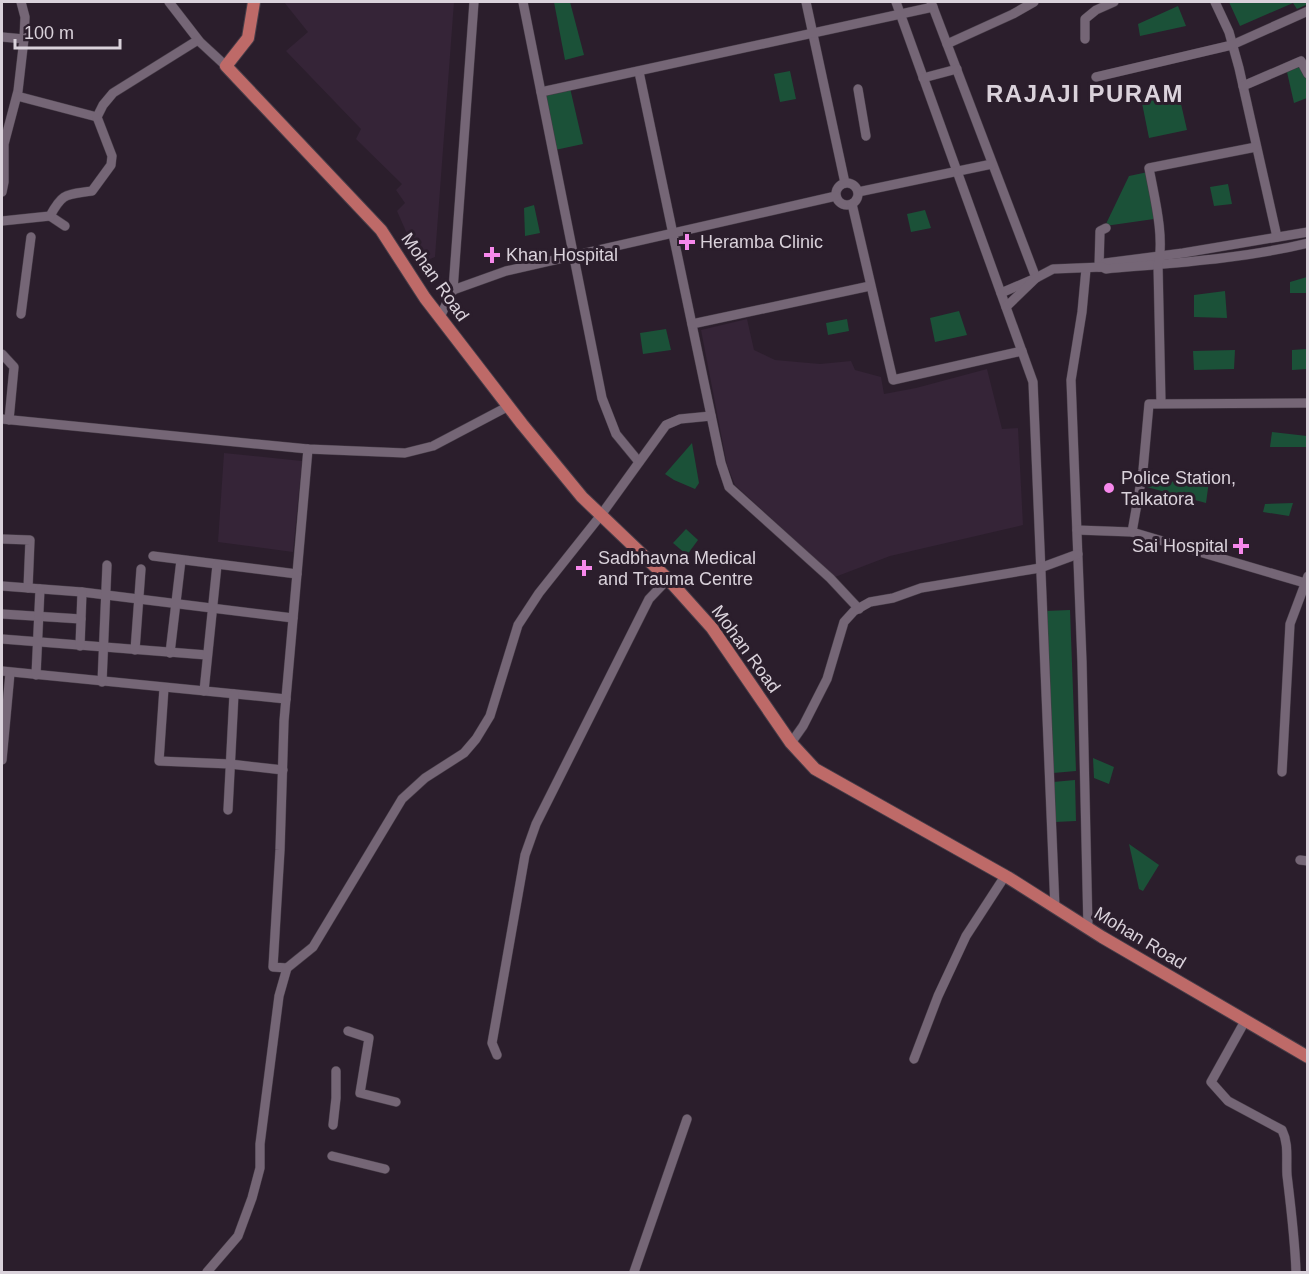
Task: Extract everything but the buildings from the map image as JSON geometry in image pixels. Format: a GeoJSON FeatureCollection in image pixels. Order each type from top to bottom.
{"type":"FeatureCollection","features":[{"type":"Feature","properties":{"kind":"main road"},"geometry":{"type":"LineString","coordinates":[[226,66],[248,38],[254,2]]}},
{"type":"Feature","properties":{"kind":"main road","name":"Mohan Road"},"geometry":{"type":"LineString","coordinates":[[226,66],[381,230],[440,316],[582,497],[668,579],[712,628],[791,743],[815,769],[1005,876],[1245,1022],[1308,1057]]}},
{"type":"Feature","properties":{"kind":"street"},"geometry":{"type":"LineString","coordinates":[[2,192],[4,144],[16,96],[24,39],[25,17],[21,2]]}},
{"type":"Feature","properties":{"kind":"street"},"geometry":{"type":"LineString","coordinates":[[169,2],[198,40],[226,66]]}},
{"type":"Feature","properties":{"kind":"street"},"geometry":{"type":"LineString","coordinates":[[440,316],[453,290],[474,2]]}},
{"type":"Feature","properties":{"kind":"street"},"geometry":{"type":"LineString","coordinates":[[523,2],[602,399],[616,434],[639,462]]}},
{"type":"Feature","properties":{"kind":"street"},"geometry":{"type":"LineString","coordinates":[[806,2],[845,183]]}},
{"type":"Feature","properties":{"kind":"street"},"geometry":{"type":"LineString","coordinates":[[896,2],[1032,382],[1055,908]]}},
{"type":"Feature","properties":{"kind":"street"},"geometry":{"type":"LineString","coordinates":[[947,44],[1019,6],[1034,2]]}},
{"type":"Feature","properties":{"kind":"street"},"geometry":{"type":"LineString","coordinates":[[1085,39],[1085,19],[1096,10],[1114,2]]}},
{"type":"Feature","properties":{"kind":"street"},"geometry":{"type":"LineString","coordinates":[[1215,2],[1233,45],[1277,237]]}},
{"type":"Feature","properties":{"kind":"street"},"geometry":{"type":"LineString","coordinates":[[541,92],[813,34],[900,14],[932,4],[1036,278]]}},
{"type":"Feature","properties":{"kind":"street"},"geometry":{"type":"LineString","coordinates":[[1096,77],[1233,45],[1308,11]]}},
{"type":"Feature","properties":{"kind":"street"},"geometry":{"type":"LineString","coordinates":[[2,37],[24,39]]}},
{"type":"Feature","properties":{"kind":"street"},"geometry":{"type":"LineString","coordinates":[[50,216],[58,201],[66,195],[92,191],[111,165],[112,156],[97,117],[102,105],[114,93],[198,40]]}},
{"type":"Feature","properties":{"kind":"street"},"geometry":{"type":"LineString","coordinates":[[1243,86],[1301,61],[1308,74]]}},
{"type":"Feature","properties":{"kind":"street"},"geometry":{"type":"LineString","coordinates":[[923,78],[957,69]]}},
{"type":"Feature","properties":{"kind":"street"},"geometry":{"type":"LineString","coordinates":[[639,72],[721,463],[729,486],[830,578],[859,609]]}},
{"type":"Feature","properties":{"kind":"street"},"geometry":{"type":"LineString","coordinates":[[858,88],[866,136]]}},
{"type":"Feature","properties":{"kind":"street"},"geometry":{"type":"LineString","coordinates":[[16,96],[97,117]]}},
{"type":"Feature","properties":{"kind":"street"},"geometry":{"type":"LineString","coordinates":[[1161,404],[1158,221],[1149,168],[1256,147]]}},
{"type":"Feature","properties":{"kind":"street"},"geometry":{"type":"LineString","coordinates":[[858,192],[992,164]]}},
{"type":"Feature","properties":{"kind":"street"},"geometry":{"type":"LineString","coordinates":[[845,183],[855,186],[858,192],[858,199],[852,204],[843,205],[836,196],[839,186],[845,183]]}},
{"type":"Feature","properties":{"kind":"street"},"geometry":{"type":"LineString","coordinates":[[453,290],[506,271],[836,196]]}},
{"type":"Feature","properties":{"kind":"street"},"geometry":{"type":"LineString","coordinates":[[852,204],[893,380],[1022,351]]}},
{"type":"Feature","properties":{"kind":"street"},"geometry":{"type":"LineString","coordinates":[[2,221],[50,216],[65,226]]}},
{"type":"Feature","properties":{"kind":"street"},"geometry":{"type":"LineString","coordinates":[[1100,267],[1100,231],[1106,228]]}},
{"type":"Feature","properties":{"kind":"street"},"geometry":{"type":"LineString","coordinates":[[1159,261],[1308,232]]}},
{"type":"Feature","properties":{"kind":"street"},"geometry":{"type":"LineString","coordinates":[[21,314],[31,237]]}},
{"type":"Feature","properties":{"kind":"street"},"geometry":{"type":"LineString","coordinates":[[1001,292],[1053,269],[1086,269],[1100,267],[1105,263],[1159,261],[1271,251],[1308,243]]}},
{"type":"Feature","properties":{"kind":"street"},"geometry":{"type":"LineString","coordinates":[[1086,269],[1071,380],[1088,928]]}},
{"type":"Feature","properties":{"kind":"street"},"geometry":{"type":"LineString","coordinates":[[1006,307],[1036,278]]}},
{"type":"Feature","properties":{"kind":"street"},"geometry":{"type":"LineString","coordinates":[[692,324],[870,286]]}},
{"type":"Feature","properties":{"kind":"street"},"geometry":{"type":"LineString","coordinates":[[2,354],[14,367],[5,419],[308,449],[405,453],[433,446],[509,406]]}},
{"type":"Feature","properties":{"kind":"street"},"geometry":{"type":"LineString","coordinates":[[1132,532],[1143,470],[1149,404],[1308,403]]}},
{"type":"Feature","properties":{"kind":"street"},"geometry":{"type":"LineString","coordinates":[[207,1272],[238,1236],[260,1168],[260,1144],[279,996],[287,968],[314,947],[402,799],[424,778],[464,753],[476,739],[490,716],[518,625],[539,593],[601,515],[666,425],[680,419],[711,416]]}},
{"type":"Feature","properties":{"kind":"street"},"geometry":{"type":"LineString","coordinates":[[287,968],[273,967],[286,699],[308,449]]}},
{"type":"Feature","properties":{"kind":"street"},"geometry":{"type":"LineString","coordinates":[[1077,530],[1132,532],[1307,581],[1290,624],[1282,772]]}},
{"type":"Feature","properties":{"kind":"street"},"geometry":{"type":"LineString","coordinates":[[2,539],[30,540],[28,588]]}},
{"type":"Feature","properties":{"kind":"street"},"geometry":{"type":"LineString","coordinates":[[791,743],[803,726],[827,679],[844,622],[859,609],[870,602],[893,598],[921,588],[1040,568],[1078,554]]}},
{"type":"Feature","properties":{"kind":"street"},"geometry":{"type":"LineString","coordinates":[[153,556],[297,574]]}},
{"type":"Feature","properties":{"kind":"street"},"geometry":{"type":"LineString","coordinates":[[170,653],[181,560]]}},
{"type":"Feature","properties":{"kind":"street"},"geometry":{"type":"LineString","coordinates":[[204,691],[217,564]]}},
{"type":"Feature","properties":{"kind":"street"},"geometry":{"type":"LineString","coordinates":[[102,682],[106,565]]}},
{"type":"Feature","properties":{"kind":"street"},"geometry":{"type":"LineString","coordinates":[[135,650],[141,568]]}},
{"type":"Feature","properties":{"kind":"street"},"geometry":{"type":"LineString","coordinates":[[497,1055],[492,1043],[525,855],[536,824],[649,599],[668,579]]}},
{"type":"Feature","properties":{"kind":"street"},"geometry":{"type":"LineString","coordinates":[[2,586],[82,592],[293,618]]}},
{"type":"Feature","properties":{"kind":"street"},"geometry":{"type":"LineString","coordinates":[[36,675],[40,588]]}},
{"type":"Feature","properties":{"kind":"street"},"geometry":{"type":"LineString","coordinates":[[80,646],[82,592]]}},
{"type":"Feature","properties":{"kind":"street"},"geometry":{"type":"LineString","coordinates":[[2,614],[81,620]]}},
{"type":"Feature","properties":{"kind":"street"},"geometry":{"type":"LineString","coordinates":[[2,639],[207,656]]}},
{"type":"Feature","properties":{"kind":"street"},"geometry":{"type":"LineString","coordinates":[[2,759],[6,672],[286,699]]}},
{"type":"Feature","properties":{"kind":"street"},"geometry":{"type":"LineString","coordinates":[[165,688],[159,761],[230,764],[283,770]]}},
{"type":"Feature","properties":{"kind":"street"},"geometry":{"type":"LineString","coordinates":[[228,810],[234,694]]}},
{"type":"Feature","properties":{"kind":"street"},"geometry":{"type":"LineString","coordinates":[[914,1059],[938,996],[966,936],[1005,876]]}},
{"type":"Feature","properties":{"kind":"street"},"geometry":{"type":"LineString","coordinates":[[1245,1022],[1211,1082],[1228,1101],[1282,1130],[1286,1138],[1296,1272]]}},
{"type":"Feature","properties":{"kind":"street"},"geometry":{"type":"LineString","coordinates":[[348,1031],[369,1038],[360,1093],[396,1102]]}},
{"type":"Feature","properties":{"kind":"street"},"geometry":{"type":"LineString","coordinates":[[333,1125],[336,1071]]}},
{"type":"Feature","properties":{"kind":"street"},"geometry":{"type":"LineString","coordinates":[[634,1272],[687,1119]]}},
{"type":"Feature","properties":{"kind":"street"},"geometry":{"type":"LineString","coordinates":[[332,1156],[385,1169]]}},
{"type":"Feature","properties":{"kind":"shaded area"},"geometry":{"type":"Polygon","coordinates":[[[284,2],[454,2],[435,257],[420,263],[397,211],[405,203],[396,190],[402,184],[356,139],[361,129],[286,51],[308,32],[284,2]]]}},
{"type":"Feature","properties":{"kind":"shaded area"},"geometry":{"type":"Polygon","coordinates":[[[747,319],[754,350],[775,360],[820,364],[851,361],[855,370],[881,377],[884,394],[987,369],[1002,429],[1018,428],[1023,525],[890,556],[835,577],[735,485],[727,465],[701,330],[747,319]]]}},
{"type":"Feature","properties":{"kind":"shaded area"},"geometry":{"type":"Polygon","coordinates":[[[224,453],[302,461],[293,552],[218,542],[224,453]]]}},
{"type":"Feature","properties":{"kind":"green space"},"geometry":{"type":"Polygon","coordinates":[[[554,2],[570,2],[584,55],[565,60],[554,2]]]}},
{"type":"Feature","properties":{"kind":"green space"},"geometry":{"type":"Polygon","coordinates":[[[1229,2],[1307,2],[1308,4],[1297,9],[1293,3],[1240,26],[1229,2]]]}},
{"type":"Feature","properties":{"kind":"green space"},"geometry":{"type":"Polygon","coordinates":[[[1178,6],[1186,26],[1140,36],[1138,24],[1178,6]]]}},
{"type":"Feature","properties":{"kind":"green space"},"geometry":{"type":"Polygon","coordinates":[[[1301,66],[1307,81],[1307,98],[1294,103],[1287,72],[1301,66]]]}},
{"type":"Feature","properties":{"kind":"green space"},"geometry":{"type":"Polygon","coordinates":[[[790,71],[796,99],[780,102],[774,74],[790,71]]]}},
{"type":"Feature","properties":{"kind":"green space"},"geometry":{"type":"Polygon","coordinates":[[[570,88],[583,144],[555,150],[543,93],[570,88]]]}},
{"type":"Feature","properties":{"kind":"green space"},"geometry":{"type":"Polygon","coordinates":[[[1178,91],[1187,130],[1149,138],[1141,98],[1178,91]]]}},
{"type":"Feature","properties":{"kind":"green space"},"geometry":{"type":"Polygon","coordinates":[[[1148,172],[1154,219],[1105,226],[1129,176],[1148,172]]]}},
{"type":"Feature","properties":{"kind":"green space"},"geometry":{"type":"Polygon","coordinates":[[[1228,184],[1232,204],[1214,206],[1210,187],[1228,184]]]}},
{"type":"Feature","properties":{"kind":"green space"},"geometry":{"type":"Polygon","coordinates":[[[534,205],[540,233],[525,236],[524,208],[534,205]]]}},
{"type":"Feature","properties":{"kind":"green space"},"geometry":{"type":"Polygon","coordinates":[[[925,210],[931,228],[911,232],[907,214],[925,210]]]}},
{"type":"Feature","properties":{"kind":"green space"},"geometry":{"type":"Polygon","coordinates":[[[1307,277],[1307,293],[1290,293],[1290,282],[1307,277]]]}},
{"type":"Feature","properties":{"kind":"green space"},"geometry":{"type":"Polygon","coordinates":[[[1225,291],[1227,318],[1194,317],[1194,295],[1225,291]]]}},
{"type":"Feature","properties":{"kind":"green space"},"geometry":{"type":"Polygon","coordinates":[[[959,311],[967,335],[935,342],[930,318],[959,311]]]}},
{"type":"Feature","properties":{"kind":"green space"},"geometry":{"type":"Polygon","coordinates":[[[847,319],[849,331],[828,335],[826,323],[847,319]]]}},
{"type":"Feature","properties":{"kind":"green space"},"geometry":{"type":"Polygon","coordinates":[[[666,329],[671,350],[643,354],[640,333],[666,329]]]}},
{"type":"Feature","properties":{"kind":"green space"},"geometry":{"type":"Polygon","coordinates":[[[1307,349],[1307,369],[1292,370],[1292,350],[1307,349]]]}},
{"type":"Feature","properties":{"kind":"green space"},"geometry":{"type":"Polygon","coordinates":[[[1235,350],[1234,369],[1194,370],[1193,351],[1235,350]]]}},
{"type":"Feature","properties":{"kind":"green space"},"geometry":{"type":"Polygon","coordinates":[[[1272,432],[1307,436],[1307,447],[1270,447],[1272,432]]]}},
{"type":"Feature","properties":{"kind":"green space"},"geometry":{"type":"Polygon","coordinates":[[[692,443],[699,483],[695,489],[665,474],[692,443]]]}},
{"type":"Feature","properties":{"kind":"green space"},"geometry":{"type":"Polygon","coordinates":[[[1209,481],[1206,503],[1143,486],[1143,482],[1209,481]]]}},
{"type":"Feature","properties":{"kind":"green space"},"geometry":{"type":"Polygon","coordinates":[[[1293,503],[1289,516],[1263,512],[1265,504],[1293,503]]]}},
{"type":"Feature","properties":{"kind":"green space"},"geometry":{"type":"Polygon","coordinates":[[[686,529],[698,540],[687,555],[673,543],[686,529]]]}},
{"type":"Feature","properties":{"kind":"green space"},"geometry":{"type":"Polygon","coordinates":[[[1070,610],[1076,771],[1053,773],[1045,611],[1070,610]]]}},
{"type":"Feature","properties":{"kind":"green space"},"geometry":{"type":"Polygon","coordinates":[[[1093,758],[1114,767],[1109,784],[1094,778],[1093,758]]]}},
{"type":"Feature","properties":{"kind":"green space"},"geometry":{"type":"Polygon","coordinates":[[[1075,780],[1076,821],[1055,822],[1053,782],[1075,780]]]}},
{"type":"Feature","properties":{"kind":"green space"},"geometry":{"type":"Polygon","coordinates":[[[1129,844],[1159,865],[1143,891],[1139,889],[1129,844]]]}},
{"type":"Feature","properties":{"kind":"place","name":"Heramba Clinic"},"geometry":{"type":"Point","coordinates":[687,242]}},
{"type":"Feature","properties":{"kind":"place","name":"Khan Hospital"},"geometry":{"type":"Point","coordinates":[492,255]}},
{"type":"Feature","properties":{"kind":"place","name":"Police Station, Talkatora"},"geometry":{"type":"Point","coordinates":[1109,488]}},
{"type":"Feature","properties":{"kind":"place","name":"Sai Hospital"},"geometry":{"type":"Point","coordinates":[1241,546]}},
{"type":"Feature","properties":{"kind":"place","name":"Sadbhavna Medical and Trauma Centre"},"geometry":{"type":"Point","coordinates":[584,568]}},
{"type":"Feature","properties":{"kind":"district","name":"RAJAJI PURAM"},"geometry":{"type":"Point","coordinates":[1085,93]}}]}
